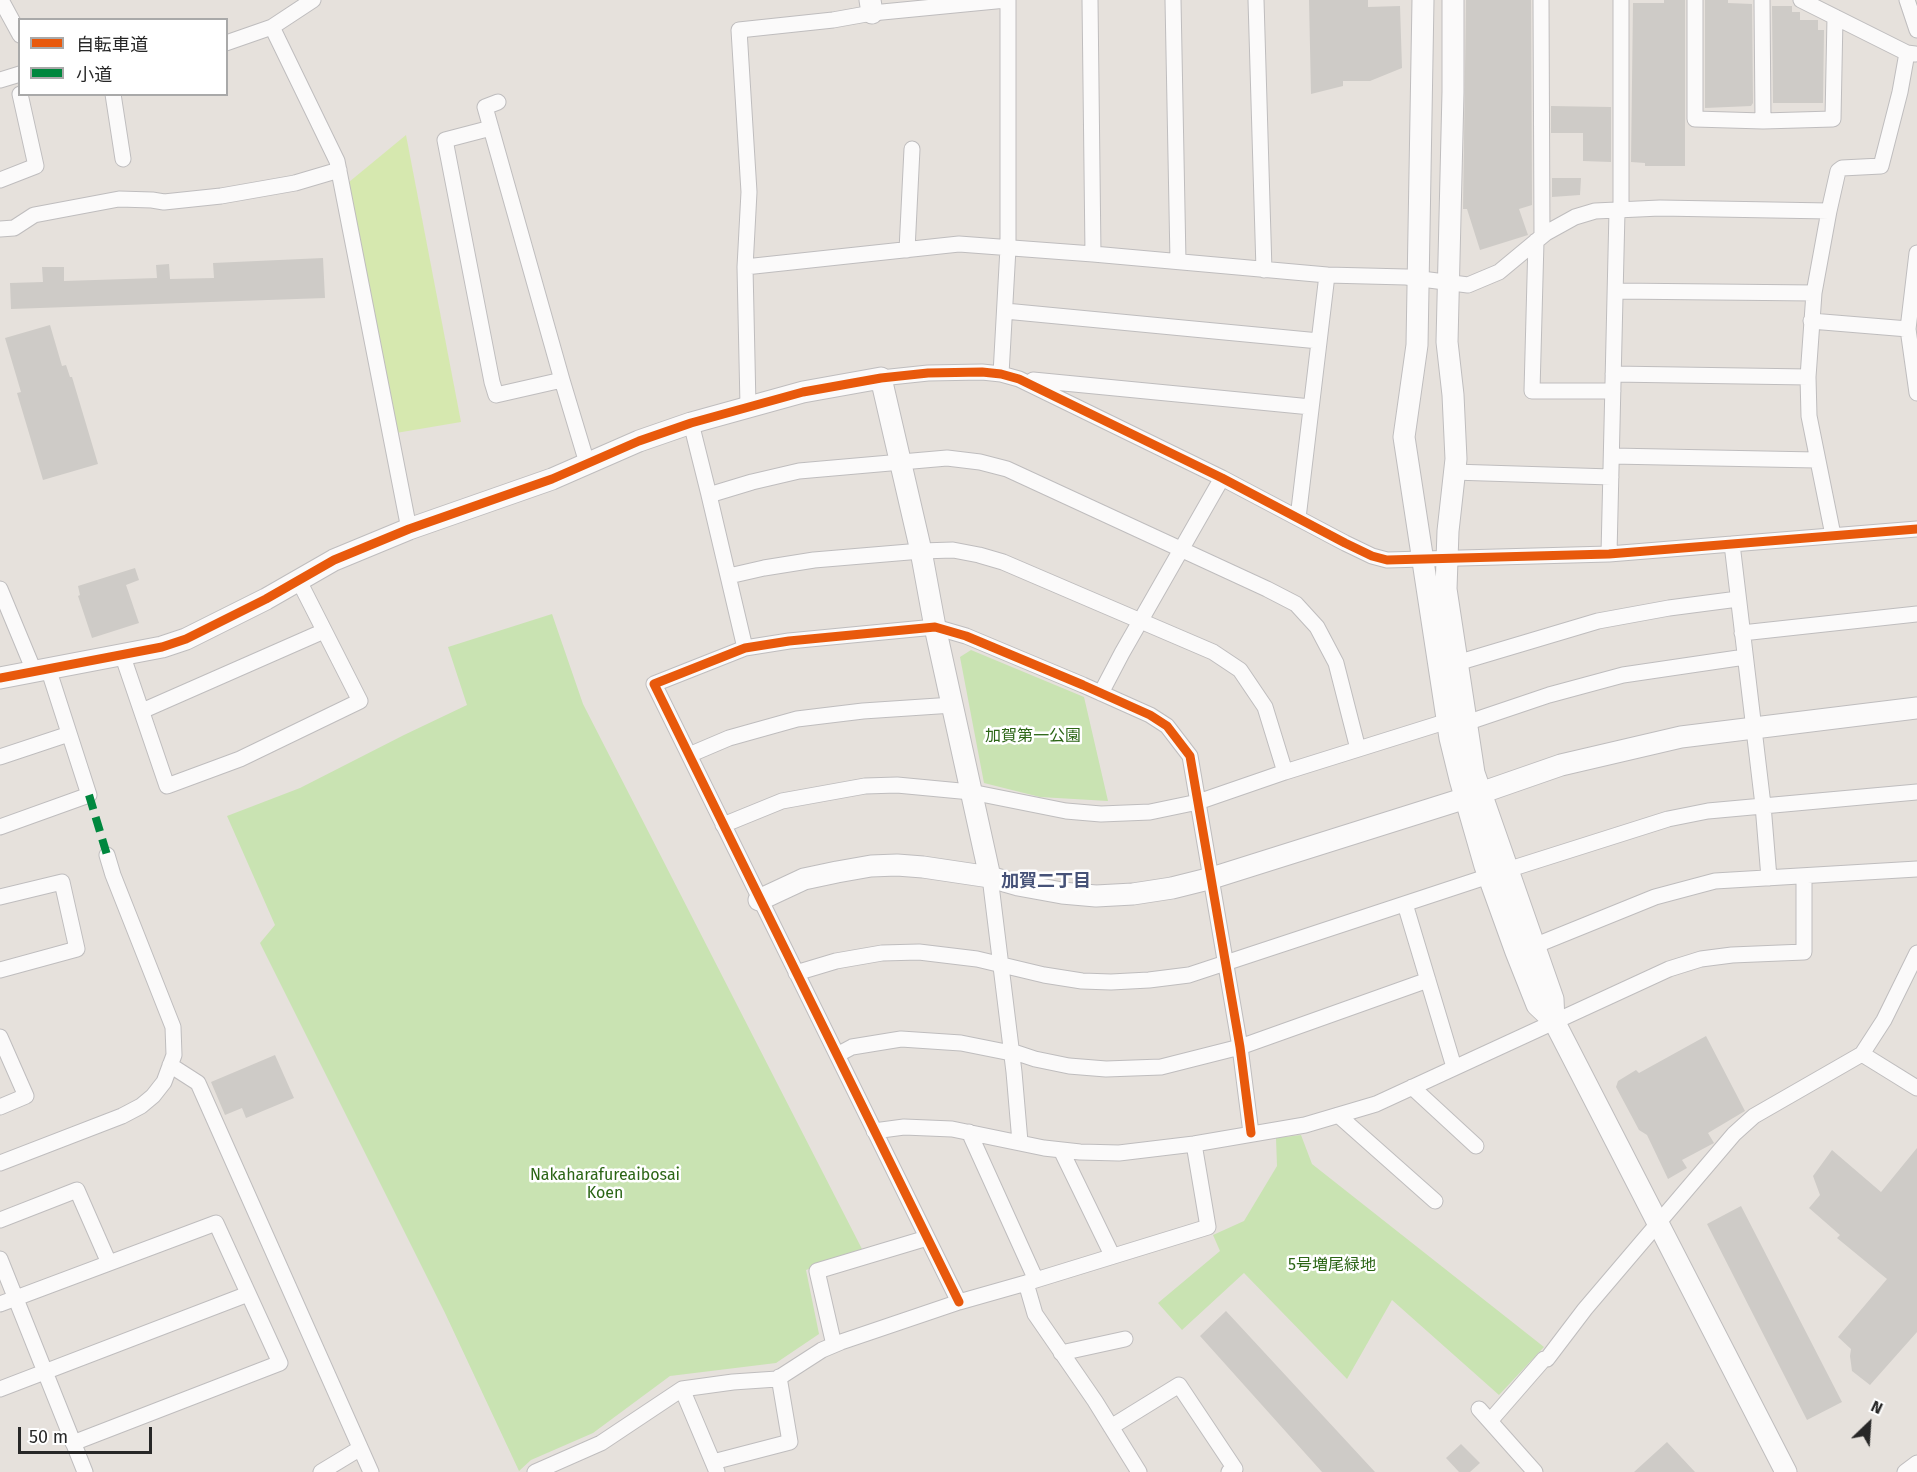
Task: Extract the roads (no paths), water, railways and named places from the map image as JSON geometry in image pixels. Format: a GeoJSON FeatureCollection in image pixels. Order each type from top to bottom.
{"type":"FeatureCollection","features":[{"type":"Feature","properties":{"kind":"street"},"geometry":{"type":"LineString","coordinates":[[1,0],[18,31]]}},
{"type":"Feature","properties":{"kind":"street"},"geometry":{"type":"LineString","coordinates":[[228,41],[272,27],[313,0]]}},
{"type":"Feature","properties":{"kind":"street"},"geometry":{"type":"LineString","coordinates":[[748,406],[745,267],[749,192],[739,30],[833,20],[871,6],[1007,0],[1008,248],[1001,374]]}},
{"type":"Feature","properties":{"kind":"street"},"geometry":{"type":"LineString","coordinates":[[1090,0],[1093,254]]}},
{"type":"Feature","properties":{"kind":"street"},"geometry":{"type":"LineString","coordinates":[[1173,0],[1178,261]]}},
{"type":"Feature","properties":{"kind":"street"},"geometry":{"type":"LineString","coordinates":[[1256,0],[1264,270]]}},
{"type":"Feature","properties":{"kind":"street"},"geometry":{"type":"LineString","coordinates":[[1423,0],[1417,345],[1404,437],[1423,560],[1473,795],[1498,873],[1516,952],[1537,1005],[1554,1021],[1786,1472]]}},
{"type":"Feature","properties":{"kind":"street"},"geometry":{"type":"LineString","coordinates":[[1453,0],[1447,342],[1453,395],[1456,459],[1453,472],[1446,589],[1457,663],[1456,722]]}},
{"type":"Feature","properties":{"kind":"street"},"geometry":{"type":"LineString","coordinates":[[1541,0],[1539,239],[1532,391],[1612,391]]}},
{"type":"Feature","properties":{"kind":"street"},"geometry":{"type":"LineString","coordinates":[[1609,554],[1619,211],[1621,0]]}},
{"type":"Feature","properties":{"kind":"street"},"geometry":{"type":"LineString","coordinates":[[1695,0],[1695,119],[1762,121],[1833,119],[1835,17]]}},
{"type":"Feature","properties":{"kind":"street"},"geometry":{"type":"LineString","coordinates":[[1762,0],[1762,121]]}},
{"type":"Feature","properties":{"kind":"street"},"geometry":{"type":"LineString","coordinates":[[1801,0],[1912,54],[1881,166],[1842,168],[1838,171],[1828,211],[1814,293],[1808,377],[1809,416],[1816,460],[1833,535]]}},
{"type":"Feature","properties":{"kind":"street"},"geometry":{"type":"LineString","coordinates":[[1907,0],[1917,30]]}},
{"type":"Feature","properties":{"kind":"street"},"geometry":{"type":"LineString","coordinates":[[272,27],[337,161],[409,529]]}},
{"type":"Feature","properties":{"kind":"street"},"geometry":{"type":"LineString","coordinates":[[0,80],[18,74]]}},
{"type":"Feature","properties":{"kind":"street"},"geometry":{"type":"LineString","coordinates":[[0,180],[36,166],[21,96]]}},
{"type":"Feature","properties":{"kind":"street"},"geometry":{"type":"LineString","coordinates":[[113,96],[123,159]]}},
{"type":"Feature","properties":{"kind":"street"},"geometry":{"type":"LineString","coordinates":[[498,102],[485,107],[587,462]]}},
{"type":"Feature","properties":{"kind":"street"},"geometry":{"type":"LineString","coordinates":[[491,128],[445,140],[494,389],[496,395],[562,380]]}},
{"type":"Feature","properties":{"kind":"street"},"geometry":{"type":"LineString","coordinates":[[1420,150],[1452,148]]}},
{"type":"Feature","properties":{"kind":"street"},"geometry":{"type":"LineString","coordinates":[[907,250],[912,149]]}},
{"type":"Feature","properties":{"kind":"street"},"geometry":{"type":"LineString","coordinates":[[0,230],[14,228],[34,215],[119,199],[164,202],[221,196],[295,183],[339,170]]}},
{"type":"Feature","properties":{"kind":"street"},"geometry":{"type":"LineString","coordinates":[[745,267],[959,244],[1327,275],[1418,279],[1468,285],[1499,272],[1539,239],[1575,217],[1595,212],[1660,208],[1828,211]]}},
{"type":"Feature","properties":{"kind":"street"},"geometry":{"type":"LineString","coordinates":[[1917,253],[1911,323],[1917,393]]}},
{"type":"Feature","properties":{"kind":"street"},"geometry":{"type":"LineString","coordinates":[[1298,518],[1327,275]]}},
{"type":"Feature","properties":{"kind":"street"},"geometry":{"type":"LineString","coordinates":[[1616,291],[1814,293]]}},
{"type":"Feature","properties":{"kind":"street"},"geometry":{"type":"LineString","coordinates":[[1005,311],[1319,341]]}},
{"type":"Feature","properties":{"kind":"street"},"geometry":{"type":"LineString","coordinates":[[1811,321],[1911,323]]}},
{"type":"Feature","properties":{"kind":"street"},"geometry":{"type":"LineString","coordinates":[[0,678],[162,647],[186,639],[299,581],[334,560],[409,529],[552,480],[587,462],[639,441],[691,423],[803,392],[881,378],[982,372],[1020,379],[1311,407]]}},
{"type":"Feature","properties":{"kind":"street"},"geometry":{"type":"LineString","coordinates":[[1613,374],[1808,377]]}},
{"type":"Feature","properties":{"kind":"street"},"geometry":{"type":"LineString","coordinates":[[881,378],[921,550],[935,627],[990,877],[1020,1142]]}},
{"type":"Feature","properties":{"kind":"street"},"geometry":{"type":"LineString","coordinates":[[1020,379],[1222,478],[1372,556],[1387,560],[1609,554],[1917,530]]}},
{"type":"Feature","properties":{"kind":"street"},"geometry":{"type":"LineString","coordinates":[[691,423],[746,648]]}},
{"type":"Feature","properties":{"kind":"street"},"geometry":{"type":"LineString","coordinates":[[1612,456],[1816,460]]}},
{"type":"Feature","properties":{"kind":"street"},"geometry":{"type":"LineString","coordinates":[[709,495],[799,471],[899,462],[947,458],[980,462],[1006,469],[1183,549],[1296,604],[1317,627],[1336,663],[1358,749]]}},
{"type":"Feature","properties":{"kind":"street"},"geometry":{"type":"LineString","coordinates":[[1453,472],[1611,477]]}},
{"type":"Feature","properties":{"kind":"street"},"geometry":{"type":"LineString","coordinates":[[1101,693],[1222,478]]}},
{"type":"Feature","properties":{"kind":"street"},"geometry":{"type":"LineString","coordinates":[[1732,544],[1763,805],[1769,878]]}},
{"type":"Feature","properties":{"kind":"street"},"geometry":{"type":"LineString","coordinates":[[729,576],[814,560],[921,550],[953,550],[1003,562],[1213,652],[1240,669],[1265,707],[1285,772]]}},
{"type":"Feature","properties":{"kind":"street"},"geometry":{"type":"LineString","coordinates":[[122,654],[167,786],[240,759],[360,701],[299,581]]}},
{"type":"Feature","properties":{"kind":"street"},"geometry":{"type":"LineString","coordinates":[[0,589],[41,669],[69,734],[88,795],[0,827]]}},
{"type":"Feature","properties":{"kind":"street"},"geometry":{"type":"LineString","coordinates":[[1457,663],[1598,621],[1669,608],[1738,599]]}},
{"type":"Feature","properties":{"kind":"street"},"geometry":{"type":"LineString","coordinates":[[1742,633],[1917,614]]}},
{"type":"Feature","properties":{"kind":"street"},"geometry":{"type":"LineString","coordinates":[[959,1302],[654,684],[746,648],[789,641],[935,627],[966,636],[1101,693],[1150,715],[1167,726],[1190,756],[1240,1047],[1251,1133]]}},
{"type":"Feature","properties":{"kind":"street"},"geometry":{"type":"LineString","coordinates":[[141,711],[324,631]]}},
{"type":"Feature","properties":{"kind":"street"},"geometry":{"type":"LineString","coordinates":[[723,825],[782,801],[825,791],[897,785],[971,792],[1066,811],[1150,812],[1198,802],[1358,749],[1623,675],[1745,657]]}},
{"type":"Feature","properties":{"kind":"street"},"geometry":{"type":"LineString","coordinates":[[689,755],[729,738],[797,719],[863,711],[953,705]]}},
{"type":"Feature","properties":{"kind":"street"},"geometry":{"type":"LineString","coordinates":[[759,900],[804,879],[871,866],[923,867],[990,877],[1062,893],[1096,896],[1133,894],[1172,888],[1212,878],[1561,765],[1682,737],[1917,708]]}},
{"type":"Feature","properties":{"kind":"street"},"geometry":{"type":"LineString","coordinates":[[0,757],[69,734]]}},
{"type":"Feature","properties":{"kind":"street"},"geometry":{"type":"LineString","coordinates":[[796,973],[836,961],[882,953],[919,952],[977,959],[1044,975],[1111,982],[1189,975],[1668,819],[1708,811],[1763,805],[1917,792]]}},
{"type":"Feature","properties":{"kind":"street"},"geometry":{"type":"LineString","coordinates":[[0,1163],[122,1116],[141,1106],[164,1082],[174,1055],[173,1027],[113,875],[108,855]]}},
{"type":"Feature","properties":{"kind":"street"},"geometry":{"type":"LineString","coordinates":[[1534,946],[1654,897],[1715,881],[1917,868]]}},
{"type":"Feature","properties":{"kind":"street"},"geometry":{"type":"LineString","coordinates":[[1498,873],[1534,946],[1553,999],[1554,1021]]}},
{"type":"Feature","properties":{"kind":"street"},"geometry":{"type":"LineString","coordinates":[[874,1131],[904,1127],[952,1129],[1061,1150],[1119,1153],[1194,1144],[1305,1125],[1376,1104],[1647,979],[1701,959],[1732,955],[1804,952],[1804,876]]}},
{"type":"Feature","properties":{"kind":"street"},"geometry":{"type":"LineString","coordinates":[[0,897],[62,882],[77,949],[0,970]]}},
{"type":"Feature","properties":{"kind":"street"},"geometry":{"type":"LineString","coordinates":[[1405,904],[1454,1067]]}},
{"type":"Feature","properties":{"kind":"street"},"geometry":{"type":"LineString","coordinates":[[1490,1421],[1544,1359],[1547,1359],[1565,1333],[1719,1149],[1754,1116],[1862,1054],[1884,1020],[1917,953]]}},
{"type":"Feature","properties":{"kind":"street"},"geometry":{"type":"LineString","coordinates":[[837,1055],[852,1047],[901,1039],[961,1043],[1069,1066],[1133,1069],[1161,1066],[1240,1047],[1428,980]]}},
{"type":"Feature","properties":{"kind":"street"},"geometry":{"type":"LineString","coordinates":[[0,1037],[26,1096],[0,1107]]}},
{"type":"Feature","properties":{"kind":"street"},"geometry":{"type":"LineString","coordinates":[[1862,1054],[1917,1088]]}},
{"type":"Feature","properties":{"kind":"street"},"geometry":{"type":"LineString","coordinates":[[170,1065],[198,1083],[371,1472]]}},
{"type":"Feature","properties":{"kind":"street"},"geometry":{"type":"LineString","coordinates":[[1412,1087],[1476,1146]]}},
{"type":"Feature","properties":{"kind":"street"},"geometry":{"type":"LineString","coordinates":[[1338,1115],[1436,1202]]}},
{"type":"Feature","properties":{"kind":"street"},"geometry":{"type":"LineString","coordinates":[[969,1132],[1031,1282],[1035,1314],[1112,1427],[1139,1472]]}},
{"type":"Feature","properties":{"kind":"street"},"geometry":{"type":"LineString","coordinates":[[535,1472],[601,1443],[682,1389],[779,1377],[834,1345],[959,1302],[1208,1227],[1194,1144]]}},
{"type":"Feature","properties":{"kind":"street"},"geometry":{"type":"LineString","coordinates":[[1061,1150],[1112,1255]]}},
{"type":"Feature","properties":{"kind":"street"},"geometry":{"type":"LineString","coordinates":[[0,1220],[77,1190],[110,1263]]}},
{"type":"Feature","properties":{"kind":"street"},"geometry":{"type":"LineString","coordinates":[[0,1304],[216,1223],[280,1363],[73,1443]]}},
{"type":"Feature","properties":{"kind":"street"},"geometry":{"type":"LineString","coordinates":[[834,1345],[817,1271],[927,1238]]}},
{"type":"Feature","properties":{"kind":"street"},"geometry":{"type":"LineString","coordinates":[[0,1259],[85,1472]]}},
{"type":"Feature","properties":{"kind":"street"},"geometry":{"type":"LineString","coordinates":[[0,1389],[248,1294]]}},
{"type":"Feature","properties":{"kind":"street"},"geometry":{"type":"LineString","coordinates":[[1061,1353],[1125,1339]]}},
{"type":"Feature","properties":{"kind":"street"},"geometry":{"type":"LineString","coordinates":[[682,1389],[715,1467],[790,1442],[779,1377]]}},
{"type":"Feature","properties":{"kind":"street"},"geometry":{"type":"LineString","coordinates":[[1112,1427],[1179,1386],[1235,1468],[1229,1472]]}},
{"type":"Feature","properties":{"kind":"street"},"geometry":{"type":"LineString","coordinates":[[1479,1408],[1535,1472]]}},
{"type":"Feature","properties":{"kind":"street"},"geometry":{"type":"LineString","coordinates":[[321,1472],[359,1449]]}},
{"type":"Feature","properties":{"kind":"street"},"geometry":{"type":"LineString","coordinates":[[1905,1472],[1917,1463]]}},
{"type":"Feature","properties":{"kind":"district","name":"加賀二丁目"},"geometry":{"type":"Point","coordinates":[1046,882]}},
{"type":"Feature","properties":{"kind":"park label","name":"加賀第一公園"},"geometry":{"type":"Point","coordinates":[1033,737]}},
{"type":"Feature","properties":{"kind":"park label","name":"Nakaharafureaibosai Koen"},"geometry":{"type":"Point","coordinates":[605,1185]}},
{"type":"Feature","properties":{"kind":"park label","name":"5号増尾緑地"},"geometry":{"type":"Point","coordinates":[1332,1266]}}]}
